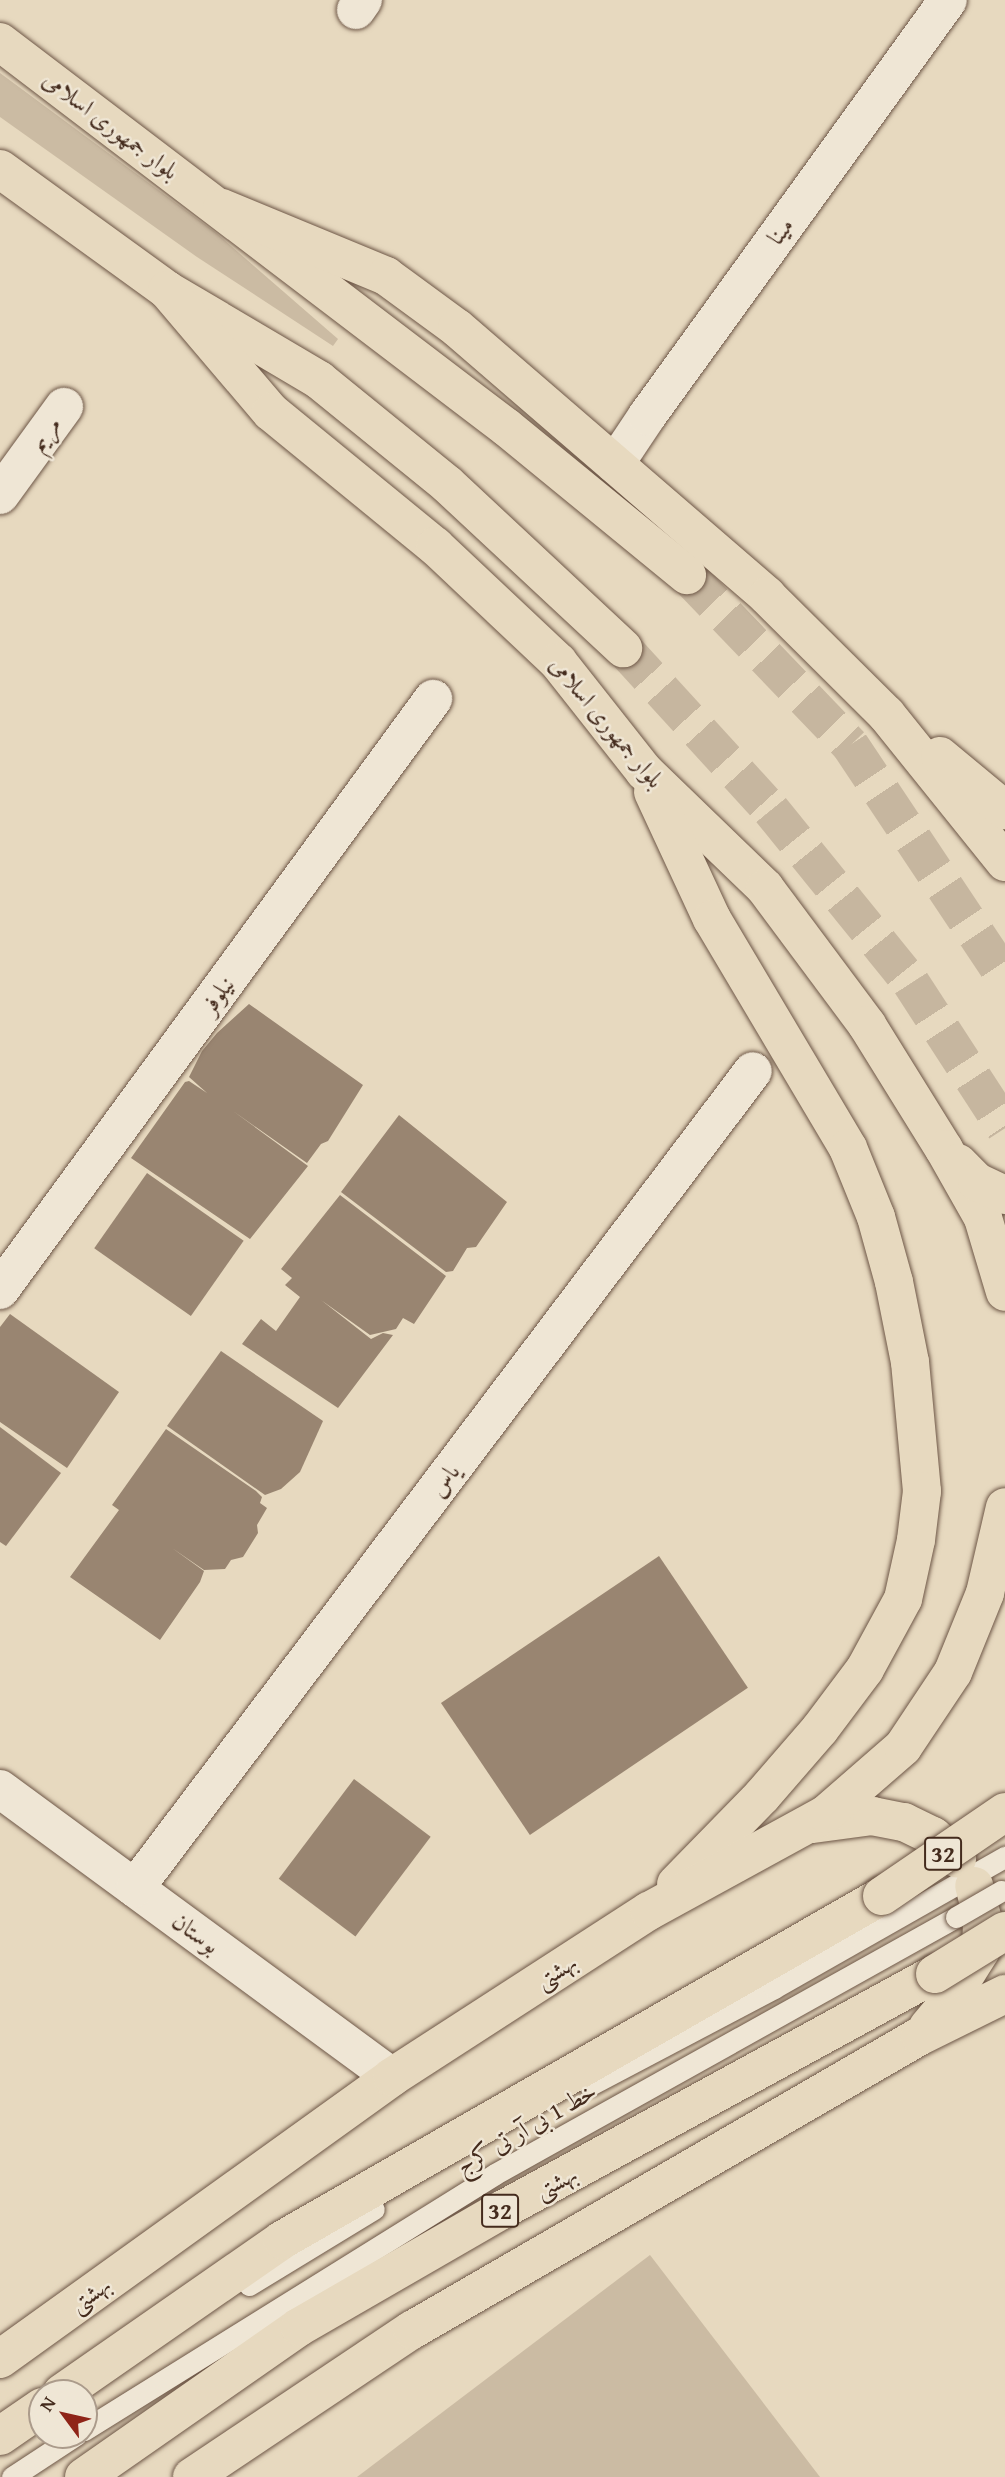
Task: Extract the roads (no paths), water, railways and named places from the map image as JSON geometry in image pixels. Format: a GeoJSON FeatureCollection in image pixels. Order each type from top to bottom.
{"type":"FeatureCollection","features":[{"type":"Feature","properties":{"kind":"main road","name":"بلوار جمهوری اسلامی"},"geometry":{"type":"LineString","coordinates":[[0,42],[222,208],[506,427],[687,575]]}},
{"type":"Feature","properties":{"kind":"main road","name":"بلوار جمهوری اسلامی"},"geometry":{"type":"LineString","coordinates":[[0,169],[167,290],[318,380],[447,484],[623,648]]}},
{"type":"Feature","properties":{"kind":"main road","name":"بلوار جمهوری اسلامی"},"geometry":{"type":"LineString","coordinates":[[222,208],[386,276],[457,328],[767,596],[886,714]]}},
{"type":"Feature","properties":{"kind":"main road","name":"بلوار جمهوری اسلامی"},"geometry":{"type":"LineString","coordinates":[[167,290],[271,412],[435,546],[558,662],[643,771],[765,888],[867,1026],[944,1149],[983,1218],[1005,1292]]}},
{"type":"Feature","properties":{"kind":"main road"},"geometry":{"type":"LineString","coordinates":[[886,714],[1005,810]]}},
{"type":"Feature","properties":{"kind":"main road"},"geometry":{"type":"LineString","coordinates":[[886,714],[1005,862]]}},
{"type":"Feature","properties":{"kind":"main road"},"geometry":{"type":"LineString","coordinates":[[643,771],[712,919],[848,1148],[876,1217],[894,1282],[910,1362],[922,1491],[916,1540],[903,1599],[865,1669],[820,1729],[762,1797],[649,1912]]}},
{"type":"Feature","properties":{"kind":"main road"},"geometry":{"type":"LineString","coordinates":[[944,1149],[977,1182],[1005,1195]]}},
{"type":"Feature","properties":{"kind":"main road","name":"بهشتى"},"geometry":{"type":"LineString","coordinates":[[0,2359],[392,2077],[649,1912],[813,1824],[903,1748],[953,1672],[985,1593],[1005,1507]]}},
{"type":"Feature","properties":{"kind":"main road","name":"32"},"geometry":{"type":"LineString","coordinates":[[82,2379],[282,2240],[882,1896],[1005,1812]]}},
{"type":"Feature","properties":{"kind":"main road"},"geometry":{"type":"LineString","coordinates":[[813,1824],[872,1816],[904,1822],[933,1836],[973,1888],[982,1917],[981,1950],[948,2003],[920,2036]]}},
{"type":"Feature","properties":{"kind":"main road","name":"بهشتی"},"geometry":{"type":"LineString","coordinates":[[84,2477],[299,2328],[502,2210],[935,1974],[1005,1931]]}},
{"type":"Feature","properties":{"kind":"main road"},"geometry":{"type":"LineString","coordinates":[[192,2477],[412,2330],[920,2036],[1005,1994]]}},
{"type":"Feature","properties":{"kind":"main road"},"geometry":{"type":"LineString","coordinates":[[0,2436],[28,2417]]}},
{"type":"Feature","properties":{"kind":"street","name":"مینا"},"geometry":{"type":"LineString","coordinates":[[615,464],[947,0]]}},
{"type":"Feature","properties":{"kind":"street","name":"مریم"},"geometry":{"type":"LineString","coordinates":[[0,495],[64,407]]}},
{"type":"Feature","properties":{"kind":"street","name":"نیلوفر"},"geometry":{"type":"LineString","coordinates":[[0,1290],[433,699]]}},
{"type":"Feature","properties":{"kind":"street","name":"یاس"},"geometry":{"type":"LineString","coordinates":[[135,1888],[753,1071]]}},
{"type":"Feature","properties":{"kind":"street","name":"بوستان"},"geometry":{"type":"LineString","coordinates":[[0,1789],[392,2077]]}},
{"type":"Feature","properties":{"kind":"lane","name":"خط 1 بی آر تی کرج"},"geometry":{"type":"LineString","coordinates":[[98,2384],[272,2270],[428,2176],[903,1916],[1005,1857]]}},
{"type":"Feature","properties":{"kind":"lane","name":"خط 1 بی آر تی کرج"},"geometry":{"type":"LineString","coordinates":[[98,2421],[495,2174],[973,1888]]}},
{"type":"Feature","properties":{"kind":"lane"},"geometry":{"type":"LineString","coordinates":[[0,2450],[28,2431]]}},
{"type":"Feature","properties":{"kind":"lane"},"geometry":{"type":"LineString","coordinates":[[12,2477],[55,2449]]}},
{"type":"Feature","properties":{"kind":"tunnel"},"geometry":{"type":"LineString","coordinates":[[687,575],[850,745],[1005,977]]}},
{"type":"Feature","properties":{"kind":"tunnel"},"geometry":{"type":"LineString","coordinates":[[623,648],[771,810],[911,983],[1005,1128]]}}]}
